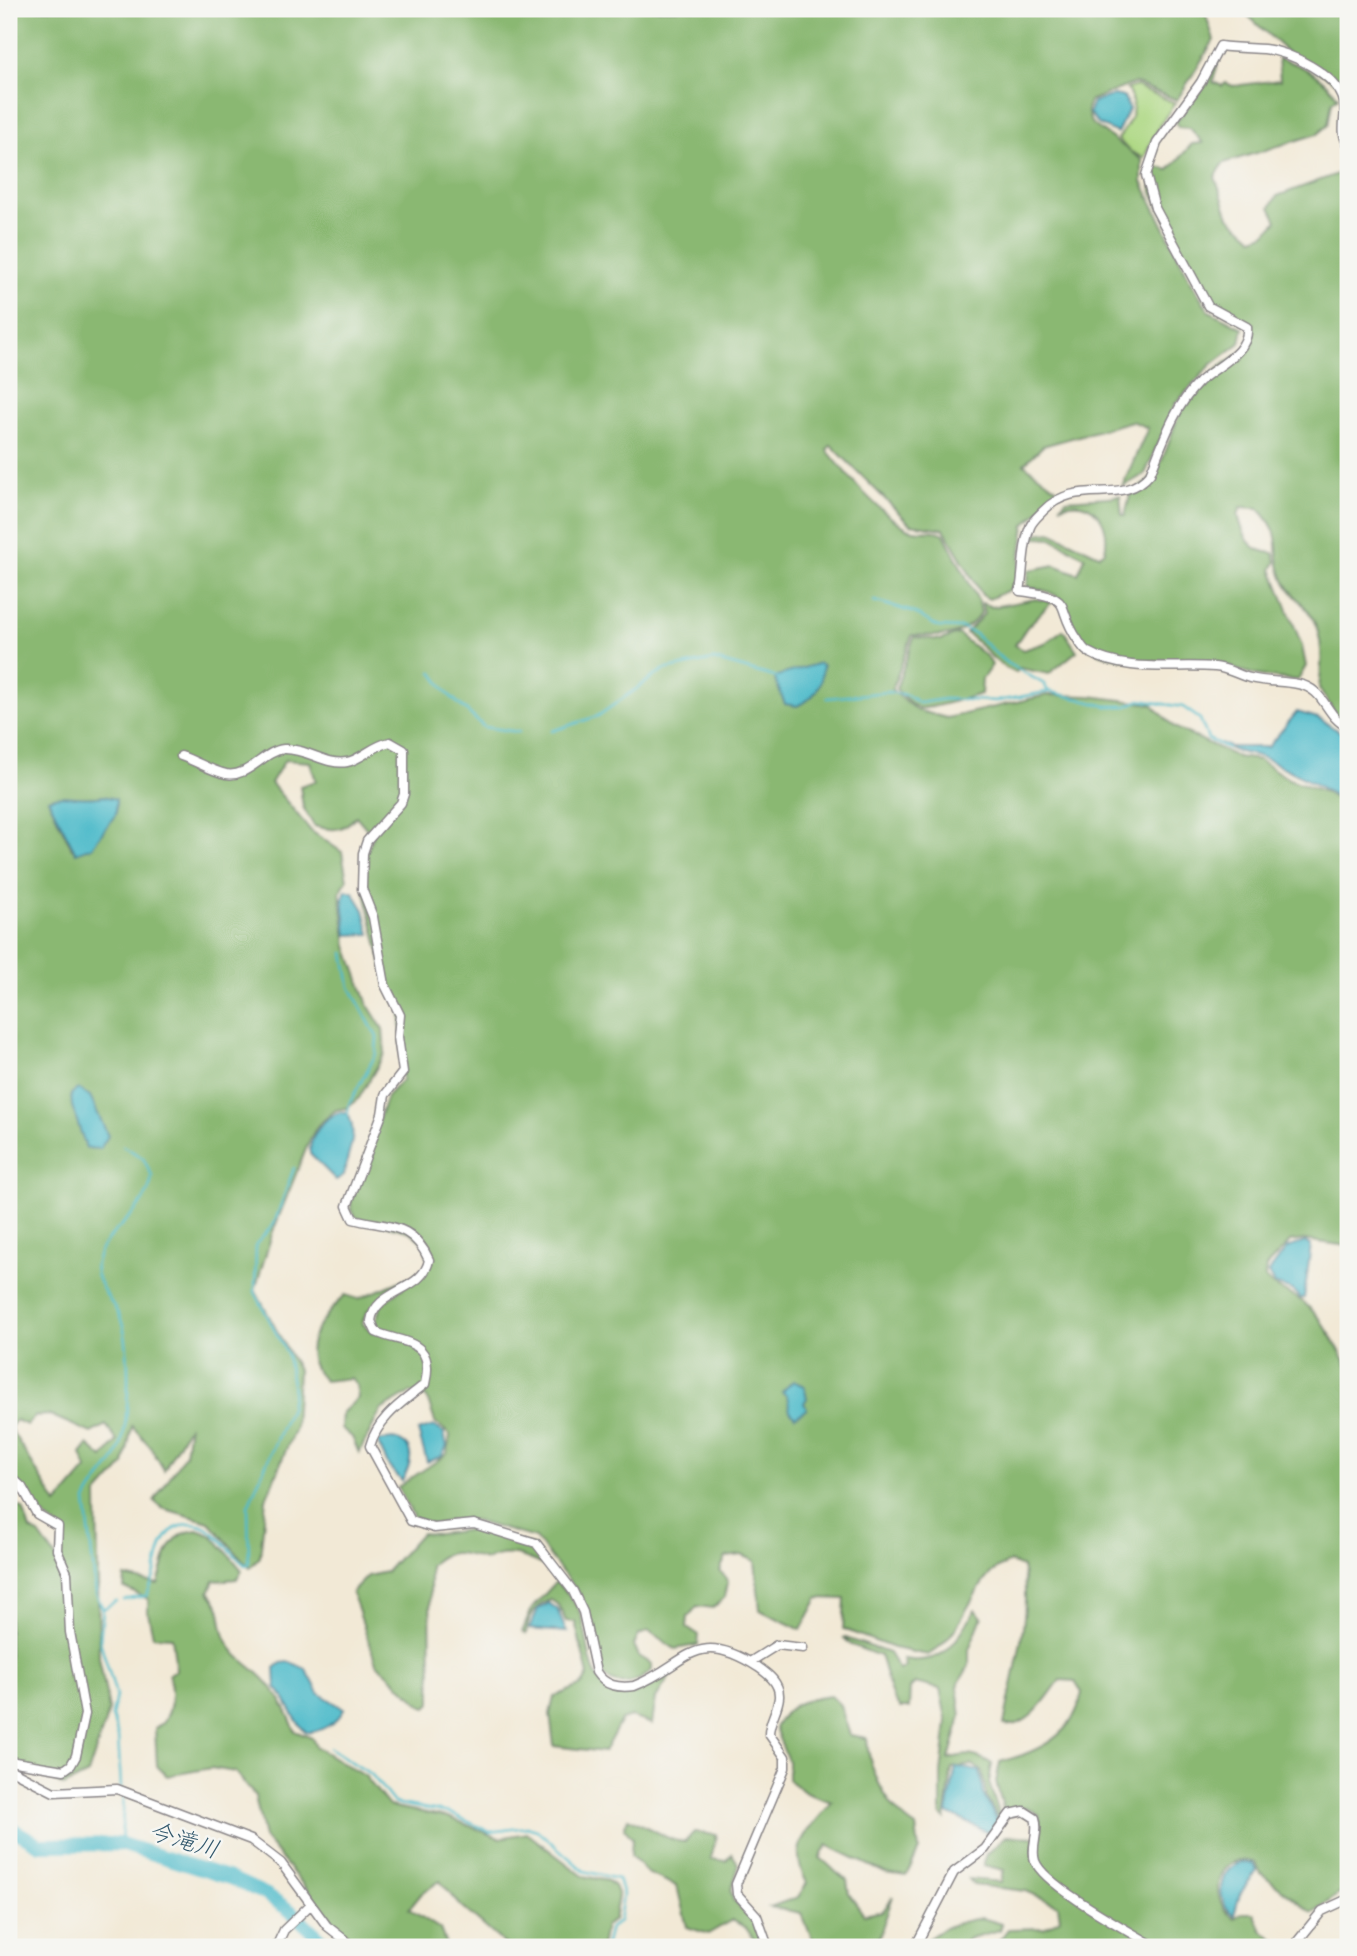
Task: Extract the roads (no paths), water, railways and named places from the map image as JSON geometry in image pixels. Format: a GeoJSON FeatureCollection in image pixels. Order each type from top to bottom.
{"type":"FeatureCollection","features":[{"type":"Feature","properties":{"kind":"street"},"geometry":{"type":"LineString","coordinates":[[1348,145],[1343,137],[1344,102],[1332,82],[1284,55],[1264,49],[1247,50],[1220,46],[1201,82],[1157,143],[1146,175],[1148,191],[1155,208],[1208,306],[1247,327],[1248,336],[1240,351],[1216,366],[1180,404],[1144,482],[1124,490],[1069,493],[1058,497],[1031,524],[1020,591],[1048,594],[1065,606],[1071,630],[1086,652],[1111,660],[1160,667],[1216,667],[1249,678],[1299,684],[1316,690],[1334,718],[1348,727]]}},
{"type":"Feature","properties":{"kind":"street"},"geometry":{"type":"LineString","coordinates":[[181,756],[229,775],[243,771],[275,750],[288,749],[338,763],[355,761],[373,746],[390,742],[404,750],[404,794],[401,803],[367,841],[363,853],[362,889],[373,917],[385,985],[400,1015],[398,1037],[403,1072],[385,1095],[382,1114],[347,1206],[354,1219],[409,1233],[422,1244],[429,1260],[422,1277],[379,1304],[371,1321],[376,1332],[409,1340],[416,1345],[424,1360],[425,1384],[384,1418],[370,1446],[407,1517],[424,1527],[474,1524],[521,1536],[536,1544],[573,1591],[583,1612],[596,1672],[601,1680],[623,1688],[645,1682],[687,1653],[701,1648],[713,1649],[750,1662],[768,1674],[777,1685],[779,1696],[769,1734],[785,1762],[783,1775],[736,1884],[737,1894],[757,1916],[768,1947]]}},
{"type":"Feature","properties":{"kind":"street"},"geometry":{"type":"LineString","coordinates":[[9,1475],[22,1488],[37,1514],[58,1526],[57,1550],[67,1573],[70,1632],[80,1672],[85,1714],[76,1756],[64,1770],[9,1761]]}},
{"type":"Feature","properties":{"kind":"street"},"geometry":{"type":"LineString","coordinates":[[750,1662],[776,1645],[803,1648]]}},
{"type":"Feature","properties":{"kind":"street"},"geometry":{"type":"LineString","coordinates":[[9,1769],[54,1792],[117,1789],[251,1840],[281,1863],[306,1909],[354,1947]]}},
{"type":"Feature","properties":{"kind":"street"},"geometry":{"type":"LineString","coordinates":[[915,1947],[954,1872],[985,1849],[1010,1814],[1024,1811],[1035,1818],[1038,1825],[1034,1854],[1041,1870],[1066,1891],[1156,1947]]}},
{"type":"Feature","properties":{"kind":"street"},"geometry":{"type":"LineString","coordinates":[[1293,1947],[1322,1911],[1348,1899]]}},
{"type":"Feature","properties":{"kind":"street"},"geometry":{"type":"LineString","coordinates":[[276,1947],[284,1930],[306,1909]]}},
{"type":"Feature","properties":{"kind":"water"},"geometry":{"type":"Polygon","coordinates":[[[1114,95],[1124,97],[1129,109],[1117,133],[1098,124],[1089,113],[1093,102],[1114,95]]]}},
{"type":"Feature","properties":{"kind":"water"},"geometry":{"type":"Polygon","coordinates":[[[820,663],[823,666],[821,680],[813,695],[797,706],[785,704],[775,680],[777,676],[820,663]]]}},
{"type":"Feature","properties":{"kind":"water"},"geometry":{"type":"Polygon","coordinates":[[[1297,712],[1318,718],[1348,737],[1348,806],[1322,788],[1261,757],[1231,749],[1220,743],[1230,747],[1268,747],[1297,712]]]}},
{"type":"Feature","properties":{"kind":"water"},"geometry":{"type":"Polygon","coordinates":[[[61,796],[103,796],[116,799],[116,814],[92,847],[76,853],[48,799],[61,796]]]}},
{"type":"Feature","properties":{"kind":"water"},"geometry":{"type":"Polygon","coordinates":[[[346,890],[353,892],[364,910],[370,934],[347,935],[343,899],[346,890]]]}},
{"type":"Feature","properties":{"kind":"water"},"geometry":{"type":"Polygon","coordinates":[[[78,1089],[90,1096],[108,1136],[100,1149],[86,1148],[72,1106],[71,1094],[78,1089]]]}},
{"type":"Feature","properties":{"kind":"water"},"geometry":{"type":"Polygon","coordinates":[[[341,1112],[348,1114],[352,1137],[344,1175],[336,1180],[310,1154],[310,1147],[319,1128],[329,1118],[341,1112]]]}},
{"type":"Feature","properties":{"kind":"water"},"geometry":{"type":"Polygon","coordinates":[[[1305,1242],[1311,1245],[1304,1298],[1300,1298],[1292,1290],[1274,1284],[1268,1273],[1287,1248],[1305,1242]]]}},
{"type":"Feature","properties":{"kind":"water"},"geometry":{"type":"Polygon","coordinates":[[[793,1381],[804,1386],[807,1398],[804,1403],[807,1409],[795,1417],[790,1411],[787,1396],[782,1392],[793,1381]]]}},
{"type":"Feature","properties":{"kind":"water"},"geometry":{"type":"Polygon","coordinates":[[[434,1426],[444,1433],[447,1446],[442,1456],[427,1462],[418,1431],[434,1426]]]}},
{"type":"Feature","properties":{"kind":"water"},"geometry":{"type":"Polygon","coordinates":[[[393,1439],[406,1445],[409,1450],[410,1462],[402,1481],[389,1467],[377,1441],[393,1439]]]}},
{"type":"Feature","properties":{"kind":"water"},"geometry":{"type":"Polygon","coordinates":[[[549,1603],[557,1609],[567,1632],[529,1629],[538,1609],[549,1603]]]}},
{"type":"Feature","properties":{"kind":"water"},"geometry":{"type":"Polygon","coordinates":[[[290,1662],[306,1669],[319,1693],[344,1709],[328,1726],[306,1732],[276,1687],[275,1668],[281,1663],[290,1662]]]}},
{"type":"Feature","properties":{"kind":"water"},"geometry":{"type":"Polygon","coordinates":[[[956,1767],[980,1771],[983,1794],[997,1821],[990,1833],[947,1813],[956,1767]]]}},
{"type":"Feature","properties":{"kind":"water"},"geometry":{"type":"Polygon","coordinates":[[[1241,1862],[1253,1863],[1257,1870],[1240,1894],[1234,1915],[1224,1902],[1221,1887],[1227,1872],[1241,1862]]]}},
{"type":"Feature","properties":{"kind":"waterway"},"geometry":{"type":"LineString","coordinates":[[874,601],[913,612],[938,627],[963,628],[975,634],[1004,661],[1044,684],[1048,691],[1106,706],[1127,706],[1140,700],[1183,707],[1200,719],[1208,739],[1228,748]]}},
{"type":"Feature","properties":{"kind":"waterway"},"geometry":{"type":"LineString","coordinates":[[552,731],[598,716],[663,670],[714,660],[778,678]]}},
{"type":"Feature","properties":{"kind":"waterway"},"geometry":{"type":"LineString","coordinates":[[432,672],[447,693],[484,727],[519,732]]}},
{"type":"Feature","properties":{"kind":"waterway"},"geometry":{"type":"LineString","coordinates":[[827,698],[888,692],[907,695],[919,703],[945,699],[997,701],[1047,692]]}},
{"type":"Feature","properties":{"kind":"waterway"},"geometry":{"type":"LineString","coordinates":[[1348,873],[1348,881]]}},
{"type":"Feature","properties":{"kind":"waterway"},"geometry":{"type":"LineString","coordinates":[[344,953],[350,987],[377,1037],[376,1054],[349,1104],[347,1117]]}},
{"type":"Feature","properties":{"kind":"waterway"},"geometry":{"type":"LineString","coordinates":[[103,1609],[96,1594],[86,1501],[116,1457],[121,1445],[127,1410],[128,1369],[125,1333],[118,1313],[97,1278],[96,1263],[107,1240],[142,1202],[152,1176],[143,1158],[123,1146]]}},
{"type":"Feature","properties":{"kind":"waterway"},"geometry":{"type":"LineString","coordinates":[[124,1600],[146,1596],[168,1534],[183,1525],[202,1526],[218,1537],[245,1565],[249,1564],[248,1506],[290,1408],[293,1390],[287,1354],[255,1292],[256,1244],[274,1224],[294,1168]]}},
{"type":"Feature","properties":{"kind":"waterway"},"geometry":{"type":"LineString","coordinates":[[116,1601],[103,1609],[100,1641],[116,1695],[112,1717],[118,1736],[121,1787]]}},
{"type":"Feature","properties":{"kind":"waterway"},"geometry":{"type":"LineString","coordinates":[[330,1748],[372,1775],[394,1803],[450,1813],[490,1832],[527,1827],[537,1830],[584,1871],[618,1879],[623,1895],[619,1921],[610,1928],[605,1947]]}},
{"type":"Feature","properties":{"kind":"waterway"},"geometry":{"type":"LineString","coordinates":[[121,1844],[124,1796]]}},
{"type":"Feature","properties":{"kind":"waterway","name":"今滝川"},"geometry":{"type":"LineString","coordinates":[[9,1827],[40,1845],[121,1844],[230,1878],[267,1895],[292,1912],[329,1947]]}}]}
